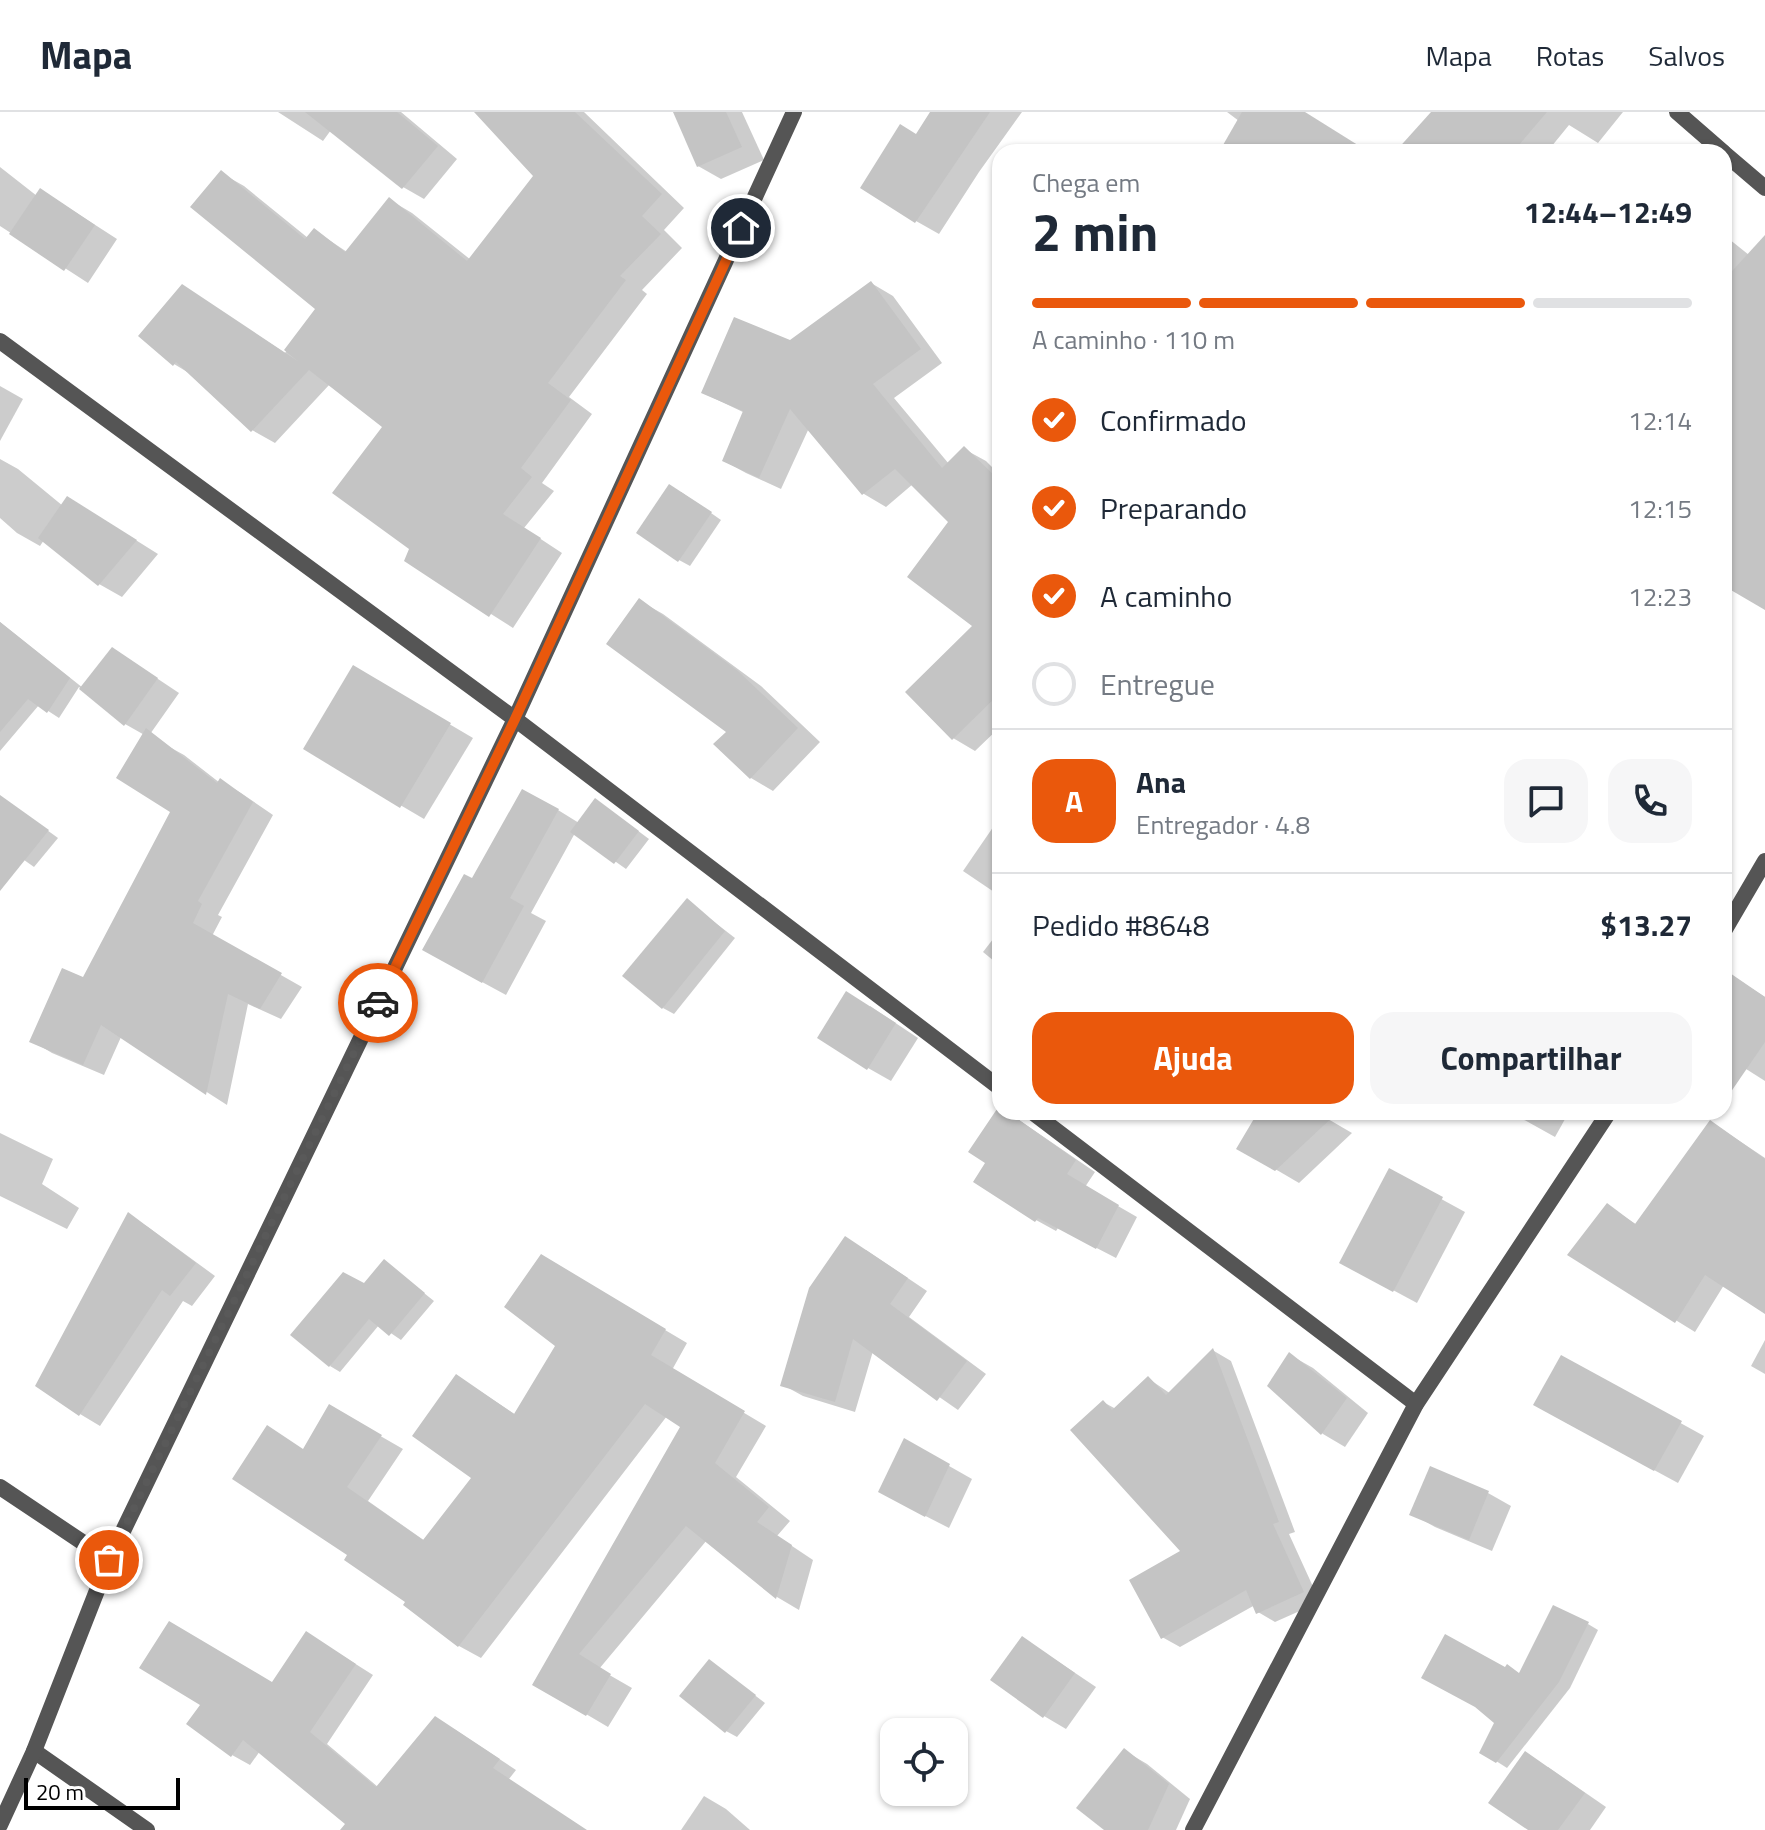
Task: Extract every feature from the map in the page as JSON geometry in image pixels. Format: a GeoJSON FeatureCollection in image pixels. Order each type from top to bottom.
{"type":"FeatureCollection","features":[{"type":"Feature","properties":{"kind":"street"},"geometry":{"type":"LineString","coordinates":[[0,1825],[34,1751],[109,1560],[515,719],[794,112]]}},
{"type":"Feature","properties":{"kind":"street"},"geometry":{"type":"LineString","coordinates":[[1677,112],[1715,144]]}},
{"type":"Feature","properties":{"kind":"street"},"geometry":{"type":"LineString","coordinates":[[1732,159],[1765,188]]}},
{"type":"Feature","properties":{"kind":"street"},"geometry":{"type":"LineString","coordinates":[[0,341],[515,719],[992,1082]]}},
{"type":"Feature","properties":{"kind":"street"},"geometry":{"type":"LineString","coordinates":[[1732,917],[1765,861]]}},
{"type":"Feature","properties":{"kind":"street"},"geometry":{"type":"LineString","coordinates":[[1043,1120],[1416,1404]]}},
{"type":"Feature","properties":{"kind":"street"},"geometry":{"type":"LineString","coordinates":[[1193,1830],[1416,1404],[1604,1120]]}},
{"type":"Feature","properties":{"kind":"street"},"geometry":{"type":"LineString","coordinates":[[0,1487],[109,1560]]}},
{"type":"Feature","properties":{"kind":"street"},"geometry":{"type":"LineString","coordinates":[[34,1751],[147,1830]]}},
{"type":"Feature","properties":{"kind":"building"},"geometry":{"type":"Polygon","coordinates":[[[305,112],[397,112],[438,146],[402,189],[305,112]]]}},
{"type":"Feature","properties":{"kind":"building"},"geometry":{"type":"Polygon","coordinates":[[[474,112],[575,112],[662,194],[642,216],[661,234],[620,276],[626,280],[548,383],[571,400],[521,468],[532,477],[503,514],[541,538],[489,617],[404,561],[409,549],[332,493],[382,427],[309,370],[251,432],[176,362],[173,366],[138,336],[182,284],[299,362],[284,350],[315,309],[190,207],[221,170],[305,239],[314,228],[345,252],[389,197],[467,261],[533,176],[474,112]]]}},
{"type":"Feature","properties":{"kind":"building"},"geometry":{"type":"Polygon","coordinates":[[[673,112],[726,112],[742,147],[697,167],[673,112]]]}},
{"type":"Feature","properties":{"kind":"building"},"geometry":{"type":"Polygon","coordinates":[[[930,112],[990,112],[915,223],[860,188],[900,124],[916,134],[930,112]]]}},
{"type":"Feature","properties":{"kind":"building"},"geometry":{"type":"Polygon","coordinates":[[[1242,112],[1305,112],[1356,144],[1224,144],[1242,112]]]}},
{"type":"Feature","properties":{"kind":"building"},"geometry":{"type":"Polygon","coordinates":[[[1431,112],[1547,112],[1520,144],[1402,144],[1431,112]]]}},
{"type":"Feature","properties":{"kind":"building"},"geometry":{"type":"Polygon","coordinates":[[[40,188],[95,225],[64,271],[9,234],[40,188]]]}},
{"type":"Feature","properties":{"kind":"building"},"geometry":{"type":"Polygon","coordinates":[[[1765,235],[1765,610],[1732,591],[1732,271],[1765,235]]]}},
{"type":"Feature","properties":{"kind":"building"},"geometry":{"type":"Polygon","coordinates":[[[871,281],[921,349],[873,384],[942,468],[964,446],[992,473],[992,701],[952,740],[905,692],[972,626],[907,577],[948,522],[895,469],[862,495],[790,409],[759,478],[722,461],[743,411],[701,393],[734,317],[790,340],[871,281]]]}},
{"type":"Feature","properties":{"kind":"building"},"geometry":{"type":"Polygon","coordinates":[[[669,484],[712,512],[678,562],[636,533],[669,484]]]}},
{"type":"Feature","properties":{"kind":"building"},"geometry":{"type":"Polygon","coordinates":[[[67,496],[137,540],[98,586],[38,538],[67,496]]]}},
{"type":"Feature","properties":{"kind":"building"},"geometry":{"type":"Polygon","coordinates":[[[639,598],[738,671],[798,728],[750,779],[713,744],[726,732],[606,644],[639,598]]]}},
{"type":"Feature","properties":{"kind":"building"},"geometry":{"type":"Polygon","coordinates":[[[0,622],[70,678],[47,713],[28,699],[0,732],[0,622]]]}},
{"type":"Feature","properties":{"kind":"building"},"geometry":{"type":"Polygon","coordinates":[[[112,647],[158,678],[124,726],[79,689],[112,647]]]}},
{"type":"Feature","properties":{"kind":"building"},"geometry":{"type":"Polygon","coordinates":[[[353,665],[451,723],[400,808],[303,749],[353,665]]]}},
{"type":"Feature","properties":{"kind":"building"},"geometry":{"type":"Polygon","coordinates":[[[146,728],[217,783],[220,778],[253,802],[198,901],[202,904],[193,923],[282,973],[260,1009],[228,994],[206,1095],[101,1025],[83,1065],[29,1042],[62,968],[83,977],[170,812],[116,778],[146,728]]]}},
{"type":"Feature","properties":{"kind":"building"},"geometry":{"type":"Polygon","coordinates":[[[522,789],[559,809],[510,898],[524,906],[482,983],[422,950],[464,874],[472,878],[522,789]]]}},
{"type":"Feature","properties":{"kind":"building"},"geometry":{"type":"Polygon","coordinates":[[[0,795],[49,830],[0,891],[0,795]]]}},
{"type":"Feature","properties":{"kind":"building"},"geometry":{"type":"Polygon","coordinates":[[[595,798],[639,831],[614,864],[570,832],[595,798]]]}},
{"type":"Feature","properties":{"kind":"building"},"geometry":{"type":"Polygon","coordinates":[[[687,898],[725,931],[662,1009],[622,976],[687,898]]]}},
{"type":"Feature","properties":{"kind":"building"},"geometry":{"type":"Polygon","coordinates":[[[1732,974],[1765,997],[1765,1042],[1732,1090],[1732,974]]]}},
{"type":"Feature","properties":{"kind":"building"},"geometry":{"type":"Polygon","coordinates":[[[846,991],[896,1023],[867,1070],[817,1038],[846,991]]]}},
{"type":"Feature","properties":{"kind":"building"},"geometry":{"type":"Polygon","coordinates":[[[992,1116],[992,1120],[1019,1120],[1076,1160],[1067,1174],[1119,1205],[1096,1249],[1038,1218],[1035,1222],[973,1182],[985,1163],[968,1152],[992,1116]]]}},
{"type":"Feature","properties":{"kind":"building"},"geometry":{"type":"Polygon","coordinates":[[[1253,1120],[1329,1120],[1275,1171],[1236,1149],[1253,1120]]]}},
{"type":"Feature","properties":{"kind":"building"},"geometry":{"type":"Polygon","coordinates":[[[1710,1120],[1765,1159],[1765,1314],[1705,1275],[1675,1323],[1567,1255],[1607,1203],[1635,1224],[1710,1120]]]}},
{"type":"Feature","properties":{"kind":"building"},"geometry":{"type":"Polygon","coordinates":[[[1389,1168],[1443,1197],[1393,1292],[1339,1263],[1389,1168]]]}},
{"type":"Feature","properties":{"kind":"building"},"geometry":{"type":"Polygon","coordinates":[[[128,1212],[196,1263],[170,1296],[162,1290],[79,1416],[35,1386],[128,1212]]]}},
{"type":"Feature","properties":{"kind":"building"},"geometry":{"type":"Polygon","coordinates":[[[845,1236],[908,1278],[890,1304],[967,1361],[937,1401],[853,1339],[835,1402],[780,1386],[809,1288],[845,1236]]]}},
{"type":"Feature","properties":{"kind":"building"},"geometry":{"type":"Polygon","coordinates":[[[541,1254],[666,1329],[651,1355],[745,1411],[715,1463],[769,1507],[757,1522],[792,1545],[776,1599],[686,1526],[579,1654],[611,1674],[586,1716],[532,1685],[680,1427],[645,1404],[458,1647],[403,1605],[405,1602],[344,1560],[347,1555],[232,1479],[267,1425],[303,1449],[329,1404],[382,1435],[347,1487],[423,1540],[471,1478],[412,1436],[456,1374],[514,1414],[555,1346],[504,1307],[541,1254]]]}},
{"type":"Feature","properties":{"kind":"building"},"geometry":{"type":"Polygon","coordinates":[[[384,1259],[425,1293],[389,1336],[369,1319],[329,1367],[290,1335],[343,1272],[364,1283],[384,1259]]]}},
{"type":"Feature","properties":{"kind":"building"},"geometry":{"type":"Polygon","coordinates":[[[1213,1348],[1279,1522],[1273,1524],[1304,1592],[1256,1614],[1246,1590],[1161,1639],[1129,1580],[1180,1551],[1070,1430],[1103,1400],[1112,1410],[1148,1376],[1166,1395],[1213,1348]]]}},
{"type":"Feature","properties":{"kind":"building"},"geometry":{"type":"Polygon","coordinates":[[[1289,1352],[1347,1398],[1321,1435],[1267,1386],[1289,1352]]]}},
{"type":"Feature","properties":{"kind":"building"},"geometry":{"type":"Polygon","coordinates":[[[1561,1355],[1682,1421],[1654,1471],[1533,1405],[1561,1355]]]}},
{"type":"Feature","properties":{"kind":"building"},"geometry":{"type":"Polygon","coordinates":[[[904,1438],[950,1464],[925,1517],[878,1492],[904,1438]]]}},
{"type":"Feature","properties":{"kind":"building"},"geometry":{"type":"Polygon","coordinates":[[[1430,1466],[1489,1491],[1469,1540],[1409,1515],[1430,1466]]]}},
{"type":"Feature","properties":{"kind":"building"},"geometry":{"type":"Polygon","coordinates":[[[1553,1605],[1589,1622],[1559,1682],[1496,1763],[1479,1753],[1494,1723],[1475,1707],[1421,1678],[1445,1634],[1519,1673],[1553,1605]]]}},
{"type":"Feature","properties":{"kind":"building"},"geometry":{"type":"Polygon","coordinates":[[[169,1621],[272,1682],[306,1631],[356,1664],[310,1732],[376,1787],[435,1716],[500,1759],[493,1768],[587,1830],[340,1830],[345,1824],[243,1740],[231,1757],[186,1724],[200,1705],[139,1668],[169,1621]]]}},
{"type":"Feature","properties":{"kind":"building"},"geometry":{"type":"Polygon","coordinates":[[[1022,1636],[1075,1673],[1043,1718],[990,1680],[1022,1636]]]}},
{"type":"Feature","properties":{"kind":"building"},"geometry":{"type":"Polygon","coordinates":[[[709,1659],[756,1695],[725,1733],[679,1696],[709,1659]]]}},
{"type":"Feature","properties":{"kind":"building"},"geometry":{"type":"Polygon","coordinates":[[[1124,1748],[1169,1784],[1148,1830],[1104,1830],[1076,1808],[1124,1748]]]}},
{"type":"Feature","properties":{"kind":"building"},"geometry":{"type":"Polygon","coordinates":[[[1525,1751],[1585,1793],[1558,1830],[1528,1830],[1488,1803],[1525,1751]]]}},
{"type":"Feature","properties":{"kind":"way so far"},"geometry":{"type":"LineString","coordinates":[[109,1560],[378,1003]]}},
{"type":"Feature","properties":{"kind":"route"},"geometry":{"type":"LineString","coordinates":[[378,1003],[515,719],[741,228]]}}]}
